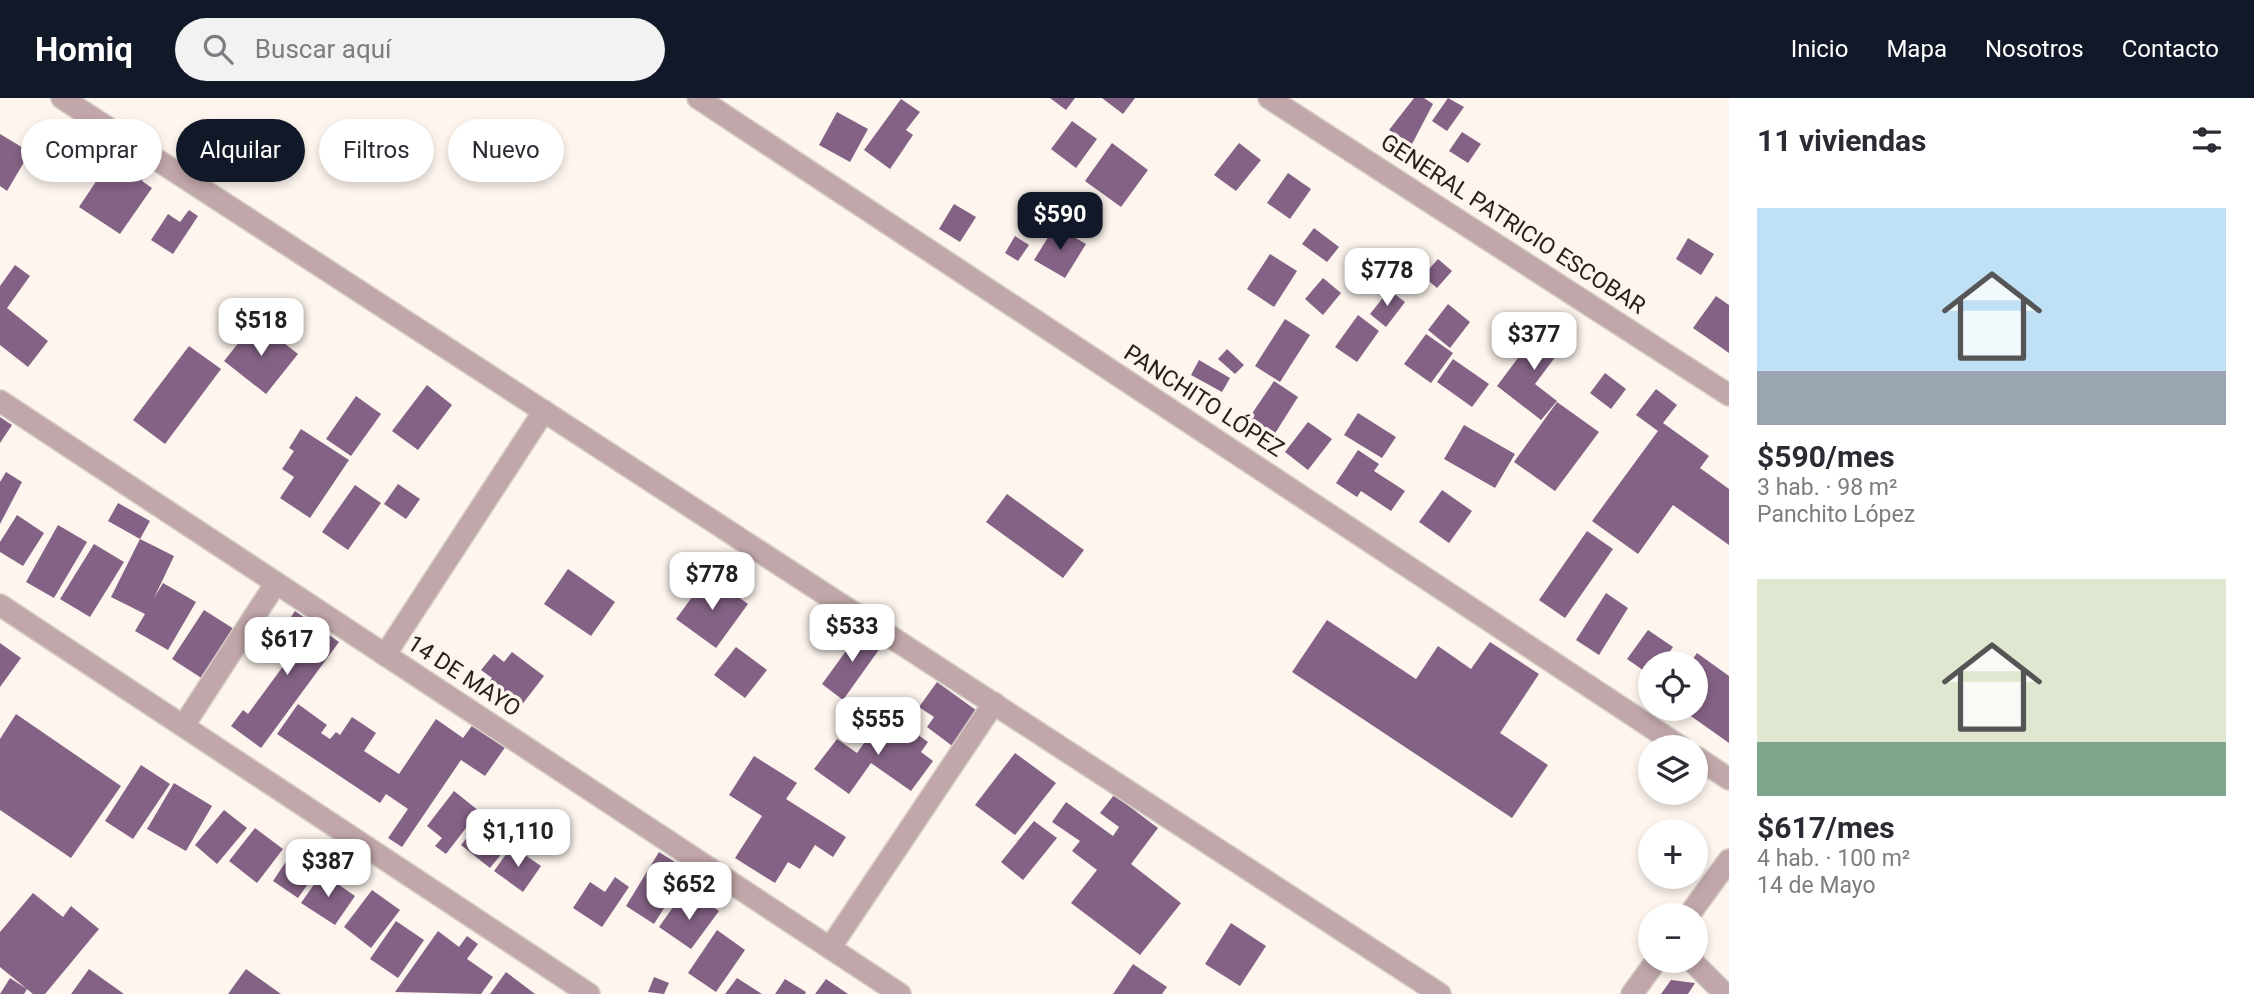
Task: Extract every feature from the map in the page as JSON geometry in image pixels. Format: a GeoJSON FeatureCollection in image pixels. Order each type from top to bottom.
{"type":"FeatureCollection","features":[{"type":"Feature","properties":{"kind":"street"},"geometry":{"type":"LineString","coordinates":[[62,98],[1440,994]]}},
{"type":"Feature","properties":{"kind":"street","name":"PANCHITO LÓPEZ"},"geometry":{"type":"LineString","coordinates":[[698,98],[1663,735]]}},
{"type":"Feature","properties":{"kind":"street","name":"GENERAL PATRICIO ESCOBAR"},"geometry":{"type":"LineString","coordinates":[[1269,98],[1729,395]]}},
{"type":"Feature","properties":{"kind":"street","name":"14 DE MAYO"},"geometry":{"type":"LineString","coordinates":[[0,401],[900,994]]}},
{"type":"Feature","properties":{"kind":"street"},"geometry":{"type":"LineString","coordinates":[[385,655],[544,411]]}},
{"type":"Feature","properties":{"kind":"street"},"geometry":{"type":"LineString","coordinates":[[184,725],[276,583]]}},
{"type":"Feature","properties":{"kind":"street"},"geometry":{"type":"LineString","coordinates":[[0,605],[589,994]]}},
{"type":"Feature","properties":{"kind":"street"},"geometry":{"type":"LineString","coordinates":[[830,948],[994,703]]}},
{"type":"Feature","properties":{"kind":"street"},"geometry":{"type":"LineString","coordinates":[[1708,765],[1729,779]]}},
{"type":"Feature","properties":{"kind":"street"},"geometry":{"type":"LineString","coordinates":[[1698,903],[1729,860]]}},
{"type":"Feature","properties":{"kind":"street"},"geometry":{"type":"LineString","coordinates":[[1632,994],[1647,973]]}},
{"type":"Feature","properties":{"kind":"street"},"geometry":{"type":"LineString","coordinates":[[1704,973],[1725,994]]}},
{"type":"Feature","properties":{"kind":"building"},"geometry":{"type":"Polygon","coordinates":[[[1050,98],[1075,98],[1066,110],[1050,98]]]}},
{"type":"Feature","properties":{"kind":"building"},"geometry":{"type":"Polygon","coordinates":[[[1102,98],[1135,98],[1123,114],[1102,98]]]}},
{"type":"Feature","properties":{"kind":"building"},"geometry":{"type":"Polygon","coordinates":[[[1414,98],[1424,98],[1433,104],[1412,144],[1389,130],[1414,98]]]}},
{"type":"Feature","properties":{"kind":"building"},"geometry":{"type":"Polygon","coordinates":[[[1448,98],[1464,107],[1447,131],[1432,121],[1448,98]]]}},
{"type":"Feature","properties":{"kind":"building"},"geometry":{"type":"Polygon","coordinates":[[[901,99],[920,112],[906,130],[913,135],[890,169],[864,150],[901,99]]]}},
{"type":"Feature","properties":{"kind":"building"},"geometry":{"type":"Polygon","coordinates":[[[837,112],[868,129],[850,162],[819,145],[837,112]]]}},
{"type":"Feature","properties":{"kind":"building"},"geometry":{"type":"Polygon","coordinates":[[[1072,121],[1097,139],[1076,168],[1051,149],[1072,121]]]}},
{"type":"Feature","properties":{"kind":"building"},"geometry":{"type":"Polygon","coordinates":[[[1462,132],[1481,144],[1468,163],[1449,151],[1462,132]]]}},
{"type":"Feature","properties":{"kind":"building"},"geometry":{"type":"Polygon","coordinates":[[[0,134],[21,147],[21,167],[7,191],[0,186],[0,134]]]}},
{"type":"Feature","properties":{"kind":"building"},"geometry":{"type":"Polygon","coordinates":[[[1112,143],[1148,170],[1121,207],[1085,181],[1112,143]]]}},
{"type":"Feature","properties":{"kind":"building"},"geometry":{"type":"Polygon","coordinates":[[[1239,143],[1261,160],[1236,191],[1214,175],[1239,143]]]}},
{"type":"Feature","properties":{"kind":"building"},"geometry":{"type":"Polygon","coordinates":[[[1288,173],[1311,189],[1290,219],[1267,203],[1288,173]]]}},
{"type":"Feature","properties":{"kind":"building"},"geometry":{"type":"Polygon","coordinates":[[[96,182],[143,182],[152,188],[120,234],[79,207],[96,182]]]}},
{"type":"Feature","properties":{"kind":"building"},"geometry":{"type":"Polygon","coordinates":[[[954,204],[976,217],[960,242],[939,229],[954,204]]]}},
{"type":"Feature","properties":{"kind":"building"},"geometry":{"type":"Polygon","coordinates":[[[189,210],[198,216],[173,254],[151,240],[168,214],[180,222],[189,210]]]}},
{"type":"Feature","properties":{"kind":"building"},"geometry":{"type":"Polygon","coordinates":[[[1055,226],[1086,244],[1065,278],[1034,260],[1055,226]]]}},
{"type":"Feature","properties":{"kind":"building"},"geometry":{"type":"Polygon","coordinates":[[[1314,228],[1339,247],[1327,262],[1302,244],[1314,228]]]}},
{"type":"Feature","properties":{"kind":"building"},"geometry":{"type":"Polygon","coordinates":[[[1015,236],[1029,245],[1018,261],[1005,253],[1015,236]]]}},
{"type":"Feature","properties":{"kind":"building"},"geometry":{"type":"Polygon","coordinates":[[[1688,238],[1714,254],[1701,275],[1676,259],[1688,238]]]}},
{"type":"Feature","properties":{"kind":"building"},"geometry":{"type":"Polygon","coordinates":[[[1270,254],[1297,271],[1274,307],[1247,289],[1270,254]]]}},
{"type":"Feature","properties":{"kind":"building"},"geometry":{"type":"Polygon","coordinates":[[[1438,259],[1452,271],[1437,288],[1423,276],[1438,259]]]}},
{"type":"Feature","properties":{"kind":"building"},"geometry":{"type":"Polygon","coordinates":[[[15,265],[30,276],[7,308],[48,341],[28,367],[0,345],[0,286],[15,265]]]}},
{"type":"Feature","properties":{"kind":"building"},"geometry":{"type":"Polygon","coordinates":[[[1323,278],[1341,293],[1323,315],[1305,299],[1323,278]]]}},
{"type":"Feature","properties":{"kind":"building"},"geometry":{"type":"Polygon","coordinates":[[[1389,290],[1405,302],[1386,327],[1370,314],[1389,290]]]}},
{"type":"Feature","properties":{"kind":"building"},"geometry":{"type":"Polygon","coordinates":[[[1716,296],[1729,305],[1729,353],[1693,328],[1716,296]]]}},
{"type":"Feature","properties":{"kind":"building"},"geometry":{"type":"Polygon","coordinates":[[[1448,304],[1470,322],[1450,348],[1428,330],[1448,304]]]}},
{"type":"Feature","properties":{"kind":"building"},"geometry":{"type":"Polygon","coordinates":[[[1358,315],[1379,331],[1357,362],[1335,347],[1358,315]]]}},
{"type":"Feature","properties":{"kind":"building"},"geometry":{"type":"Polygon","coordinates":[[[1285,319],[1310,335],[1280,382],[1255,366],[1285,319]]]}},
{"type":"Feature","properties":{"kind":"building"},"geometry":{"type":"Polygon","coordinates":[[[256,321],[298,354],[266,394],[224,361],[256,321]]]}},
{"type":"Feature","properties":{"kind":"building"},"geometry":{"type":"Polygon","coordinates":[[[1545,322],[1568,340],[1535,384],[1557,401],[1541,420],[1497,386],[1545,322]]]}},
{"type":"Feature","properties":{"kind":"building"},"geometry":{"type":"Polygon","coordinates":[[[1426,334],[1453,353],[1431,383],[1404,364],[1426,334]]]}},
{"type":"Feature","properties":{"kind":"building"},"geometry":{"type":"Polygon","coordinates":[[[189,346],[221,369],[165,444],[133,420],[189,346]]]}},
{"type":"Feature","properties":{"kind":"building"},"geometry":{"type":"Polygon","coordinates":[[[1227,349],[1244,365],[1235,374],[1218,359],[1227,349]]]}},
{"type":"Feature","properties":{"kind":"building"},"geometry":{"type":"Polygon","coordinates":[[[1453,359],[1489,384],[1472,407],[1437,382],[1453,359]]]}},
{"type":"Feature","properties":{"kind":"building"},"geometry":{"type":"Polygon","coordinates":[[[1199,360],[1230,378],[1222,392],[1191,375],[1199,360]]]}},
{"type":"Feature","properties":{"kind":"building"},"geometry":{"type":"Polygon","coordinates":[[[1605,373],[1626,389],[1611,409],[1590,393],[1605,373]]]}},
{"type":"Feature","properties":{"kind":"building"},"geometry":{"type":"Polygon","coordinates":[[[1274,381],[1298,397],[1274,435],[1249,418],[1274,381]]]}},
{"type":"Feature","properties":{"kind":"building"},"geometry":{"type":"Polygon","coordinates":[[[427,385],[452,405],[418,450],[392,431],[427,385]]]}},
{"type":"Feature","properties":{"kind":"building"},"geometry":{"type":"Polygon","coordinates":[[[1656,389],[1677,405],[1663,423],[1709,456],[1700,468],[1729,489],[1729,545],[1673,505],[1638,554],[1592,521],[1658,431],[1636,415],[1656,389]]]}},
{"type":"Feature","properties":{"kind":"building"},"geometry":{"type":"Polygon","coordinates":[[[356,396],[381,414],[351,456],[326,439],[356,396]]]}},
{"type":"Feature","properties":{"kind":"building"},"geometry":{"type":"Polygon","coordinates":[[[1557,402],[1599,432],[1555,491],[1514,462],[1557,402]]]}},
{"type":"Feature","properties":{"kind":"building"},"geometry":{"type":"Polygon","coordinates":[[[1358,413],[1396,437],[1382,458],[1344,435],[1358,413]]]}},
{"type":"Feature","properties":{"kind":"building"},"geometry":{"type":"Polygon","coordinates":[[[0,417],[12,425],[0,443],[0,417]]]}},
{"type":"Feature","properties":{"kind":"building"},"geometry":{"type":"Polygon","coordinates":[[[1308,422],[1332,439],[1308,470],[1285,452],[1308,422]]]}},
{"type":"Feature","properties":{"kind":"building"},"geometry":{"type":"Polygon","coordinates":[[[1464,425],[1515,454],[1495,488],[1444,459],[1464,425]]]}},
{"type":"Feature","properties":{"kind":"building"},"geometry":{"type":"Polygon","coordinates":[[[301,429],[349,460],[310,518],[280,498],[294,477],[282,469],[294,451],[289,448],[301,429]]]}},
{"type":"Feature","properties":{"kind":"building"},"geometry":{"type":"Polygon","coordinates":[[[1358,450],[1379,464],[1374,471],[1405,491],[1391,511],[1361,491],[1357,497],[1336,483],[1358,450]]]}},
{"type":"Feature","properties":{"kind":"building"},"geometry":{"type":"Polygon","coordinates":[[[6,472],[22,482],[0,524],[0,482],[6,472]]]}},
{"type":"Feature","properties":{"kind":"building"},"geometry":{"type":"Polygon","coordinates":[[[398,484],[420,499],[406,519],[384,504],[398,484]]]}},
{"type":"Feature","properties":{"kind":"building"},"geometry":{"type":"Polygon","coordinates":[[[355,485],[381,503],[348,550],[322,532],[355,485]]]}},
{"type":"Feature","properties":{"kind":"building"},"geometry":{"type":"Polygon","coordinates":[[[1442,490],[1472,511],[1449,543],[1419,522],[1442,490]]]}},
{"type":"Feature","properties":{"kind":"building"},"geometry":{"type":"Polygon","coordinates":[[[1007,494],[1084,550],[1063,578],[986,522],[1007,494]]]}},
{"type":"Feature","properties":{"kind":"building"},"geometry":{"type":"Polygon","coordinates":[[[118,503],[150,521],[140,539],[108,521],[118,503]]]}},
{"type":"Feature","properties":{"kind":"building"},"geometry":{"type":"Polygon","coordinates":[[[17,515],[44,533],[23,566],[0,552],[0,542],[17,515]]]}},
{"type":"Feature","properties":{"kind":"building"},"geometry":{"type":"Polygon","coordinates":[[[58,525],[87,542],[54,598],[26,582],[58,525]]]}},
{"type":"Feature","properties":{"kind":"building"},"geometry":{"type":"Polygon","coordinates":[[[1587,531],[1613,549],[1565,618],[1539,600],[1587,531]]]}},
{"type":"Feature","properties":{"kind":"building"},"geometry":{"type":"Polygon","coordinates":[[[140,539],[174,556],[154,598],[163,583],[196,602],[168,650],[135,631],[145,614],[111,597],[140,539]]]}},
{"type":"Feature","properties":{"kind":"building"},"geometry":{"type":"Polygon","coordinates":[[[94,544],[124,562],[90,617],[60,599],[94,544]]]}},
{"type":"Feature","properties":{"kind":"building"},"geometry":{"type":"Polygon","coordinates":[[[568,569],[615,602],[591,636],[544,604],[568,569]]]}},
{"type":"Feature","properties":{"kind":"building"},"geometry":{"type":"Polygon","coordinates":[[[708,575],[748,604],[716,648],[676,619],[708,575]]]}},
{"type":"Feature","properties":{"kind":"building"},"geometry":{"type":"Polygon","coordinates":[[[1606,593],[1628,608],[1599,655],[1576,640],[1606,593]]]}},
{"type":"Feature","properties":{"kind":"building"},"geometry":{"type":"Polygon","coordinates":[[[204,610],[234,629],[203,679],[172,659],[204,610]]]}},
{"type":"Feature","properties":{"kind":"building"},"geometry":{"type":"Polygon","coordinates":[[[295,611],[339,642],[261,748],[231,726],[243,710],[248,714],[284,665],[272,656],[284,640],[278,636],[295,611]]]}},
{"type":"Feature","properties":{"kind":"building"},"geometry":{"type":"Polygon","coordinates":[[[1327,620],[1416,679],[1438,646],[1471,669],[1490,642],[1539,674],[1500,733],[1548,765],[1512,818],[1292,672],[1327,620]]]}},
{"type":"Feature","properties":{"kind":"building"},"geometry":{"type":"Polygon","coordinates":[[[862,629],[883,644],[843,700],[822,684],[862,629]]]}},
{"type":"Feature","properties":{"kind":"building"},"geometry":{"type":"Polygon","coordinates":[[[1648,630],[1673,647],[1670,651],[1638,651],[1638,667],[1627,659],[1648,630]]]}},
{"type":"Feature","properties":{"kind":"building"},"geometry":{"type":"Polygon","coordinates":[[[0,643],[21,658],[0,687],[0,643]]]}},
{"type":"Feature","properties":{"kind":"building"},"geometry":{"type":"Polygon","coordinates":[[[736,647],[767,670],[745,698],[714,675],[736,647]]]}},
{"type":"Feature","properties":{"kind":"building"},"geometry":{"type":"Polygon","coordinates":[[[512,652],[544,676],[521,706],[489,682],[492,678],[481,670],[494,654],[504,662],[512,652]]]}},
{"type":"Feature","properties":{"kind":"building"},"geometry":{"type":"Polygon","coordinates":[[[1708,661],[1729,676],[1729,743],[1698,721],[1708,721],[1708,661]]]}},
{"type":"Feature","properties":{"kind":"building"},"geometry":{"type":"Polygon","coordinates":[[[937,682],[980,713],[955,748],[927,727],[934,717],[919,707],[937,682]]]}},
{"type":"Feature","properties":{"kind":"building"},"geometry":{"type":"Polygon","coordinates":[[[298,704],[327,725],[321,733],[330,739],[336,732],[340,735],[352,717],[376,733],[364,751],[399,774],[436,719],[463,738],[474,723],[506,746],[485,776],[461,760],[402,847],[388,838],[408,809],[386,794],[380,803],[277,734],[298,704]]]}},
{"type":"Feature","properties":{"kind":"building"},"geometry":{"type":"Polygon","coordinates":[[[886,712],[928,742],[921,752],[933,761],[911,791],[871,763],[849,794],[814,769],[837,739],[857,753],[886,712]]]}},
{"type":"Feature","properties":{"kind":"building"},"geometry":{"type":"Polygon","coordinates":[[[16,714],[121,786],[71,858],[0,810],[0,739],[16,714]]]}},
{"type":"Feature","properties":{"kind":"building"},"geometry":{"type":"Polygon","coordinates":[[[1015,753],[1056,783],[1015,835],[975,805],[1015,753]]]}},
{"type":"Feature","properties":{"kind":"building"},"geometry":{"type":"Polygon","coordinates":[[[754,756],[797,783],[786,799],[846,837],[833,857],[815,845],[800,869],[788,862],[775,883],[735,858],[762,816],[729,795],[754,756]]]}},
{"type":"Feature","properties":{"kind":"building"},"geometry":{"type":"Polygon","coordinates":[[[141,765],[170,784],[133,839],[105,821],[141,765]]]}},
{"type":"Feature","properties":{"kind":"building"},"geometry":{"type":"Polygon","coordinates":[[[174,783],[212,806],[186,851],[147,829],[174,783]]]}},
{"type":"Feature","properties":{"kind":"building"},"geometry":{"type":"Polygon","coordinates":[[[454,791],[479,811],[446,854],[435,846],[442,838],[427,826],[454,791]]]}},
{"type":"Feature","properties":{"kind":"building"},"geometry":{"type":"Polygon","coordinates":[[[1114,795],[1158,828],[1131,864],[1181,903],[1140,955],[1071,903],[1097,870],[1072,851],[1080,841],[1052,822],[1066,802],[1113,836],[1119,827],[1100,813],[1114,795]]]}},
{"type":"Feature","properties":{"kind":"building"},"geometry":{"type":"Polygon","coordinates":[[[224,810],[247,828],[217,864],[195,845],[224,810]]]}},
{"type":"Feature","properties":{"kind":"building"},"geometry":{"type":"Polygon","coordinates":[[[1034,821],[1057,838],[1023,880],[1001,862],[1034,821]]]}},
{"type":"Feature","properties":{"kind":"building"},"geometry":{"type":"Polygon","coordinates":[[[479,823],[507,847],[490,868],[461,845],[479,823]]]}},
{"type":"Feature","properties":{"kind":"building"},"geometry":{"type":"Polygon","coordinates":[[[255,828],[283,849],[257,883],[229,861],[255,828]]]}},
{"type":"Feature","properties":{"kind":"building"},"geometry":{"type":"Polygon","coordinates":[[[512,846],[541,866],[523,892],[494,871],[512,846]]]}},
{"type":"Feature","properties":{"kind":"building"},"geometry":{"type":"Polygon","coordinates":[[[659,852],[688,870],[654,924],[626,906],[659,852]]]}},
{"type":"Feature","properties":{"kind":"building"},"geometry":{"type":"Polygon","coordinates":[[[291,854],[317,871],[298,898],[273,881],[291,854]]]}},
{"type":"Feature","properties":{"kind":"building"},"geometry":{"type":"Polygon","coordinates":[[[322,873],[355,896],[335,925],[301,903],[322,873]]]}},
{"type":"Feature","properties":{"kind":"building"},"geometry":{"type":"Polygon","coordinates":[[[615,877],[629,887],[602,927],[573,908],[590,882],[605,892],[615,877]]]}},
{"type":"Feature","properties":{"kind":"building"},"geometry":{"type":"Polygon","coordinates":[[[372,890],[400,910],[371,948],[344,927],[372,890]]]}},
{"type":"Feature","properties":{"kind":"building"},"geometry":{"type":"Polygon","coordinates":[[[33,893],[63,917],[71,906],[99,929],[45,994],[33,994],[0,967],[0,932],[33,893]]]}},
{"type":"Feature","properties":{"kind":"building"},"geometry":{"type":"Polygon","coordinates":[[[700,898],[719,911],[691,949],[659,927],[678,900],[691,910],[700,898]]]}},
{"type":"Feature","properties":{"kind":"building"},"geometry":{"type":"Polygon","coordinates":[[[396,921],[424,940],[398,978],[370,959],[396,921]]]}},
{"type":"Feature","properties":{"kind":"building"},"geometry":{"type":"Polygon","coordinates":[[[1231,923],[1266,946],[1240,986],[1205,964],[1231,923]]]}},
{"type":"Feature","properties":{"kind":"building"},"geometry":{"type":"Polygon","coordinates":[[[717,930],[745,950],[716,992],[688,973],[717,930]]]}},
{"type":"Feature","properties":{"kind":"building"},"geometry":{"type":"Polygon","coordinates":[[[438,931],[459,947],[467,936],[478,944],[467,959],[493,977],[481,994],[395,992],[438,931]]]}},
{"type":"Feature","properties":{"kind":"building"},"geometry":{"type":"Polygon","coordinates":[[[1133,964],[1167,987],[1162,994],[1113,994],[1133,964]]]}},
{"type":"Feature","properties":{"kind":"building"},"geometry":{"type":"Polygon","coordinates":[[[89,969],[124,994],[71,994],[89,969]]]}},
{"type":"Feature","properties":{"kind":"building"},"geometry":{"type":"Polygon","coordinates":[[[246,969],[281,994],[228,994],[246,969]]]}},
{"type":"Feature","properties":{"kind":"building"},"geometry":{"type":"Polygon","coordinates":[[[506,972],[535,994],[490,994],[506,972]]]}},
{"type":"Feature","properties":{"kind":"building"},"geometry":{"type":"Polygon","coordinates":[[[654,977],[669,983],[664,994],[648,992],[654,977]]]}},
{"type":"Feature","properties":{"kind":"building"},"geometry":{"type":"Polygon","coordinates":[[[10,978],[27,989],[24,994],[0,994],[10,978]]]}},
{"type":"Feature","properties":{"kind":"building"},"geometry":{"type":"Polygon","coordinates":[[[737,978],[762,994],[725,994],[737,978]]]}},
{"type":"Feature","properties":{"kind":"building"},"geometry":{"type":"Polygon","coordinates":[[[785,979],[806,992],[805,994],[775,994],[785,979]]]}},
{"type":"Feature","properties":{"kind":"building"},"geometry":{"type":"Polygon","coordinates":[[[826,979],[848,994],[815,994],[826,979]]]}},
{"type":"Feature","properties":{"kind":"building"},"geometry":{"type":"Polygon","coordinates":[[[1671,980],[1695,983],[1688,994],[1661,994],[1671,980]]]}}]}
